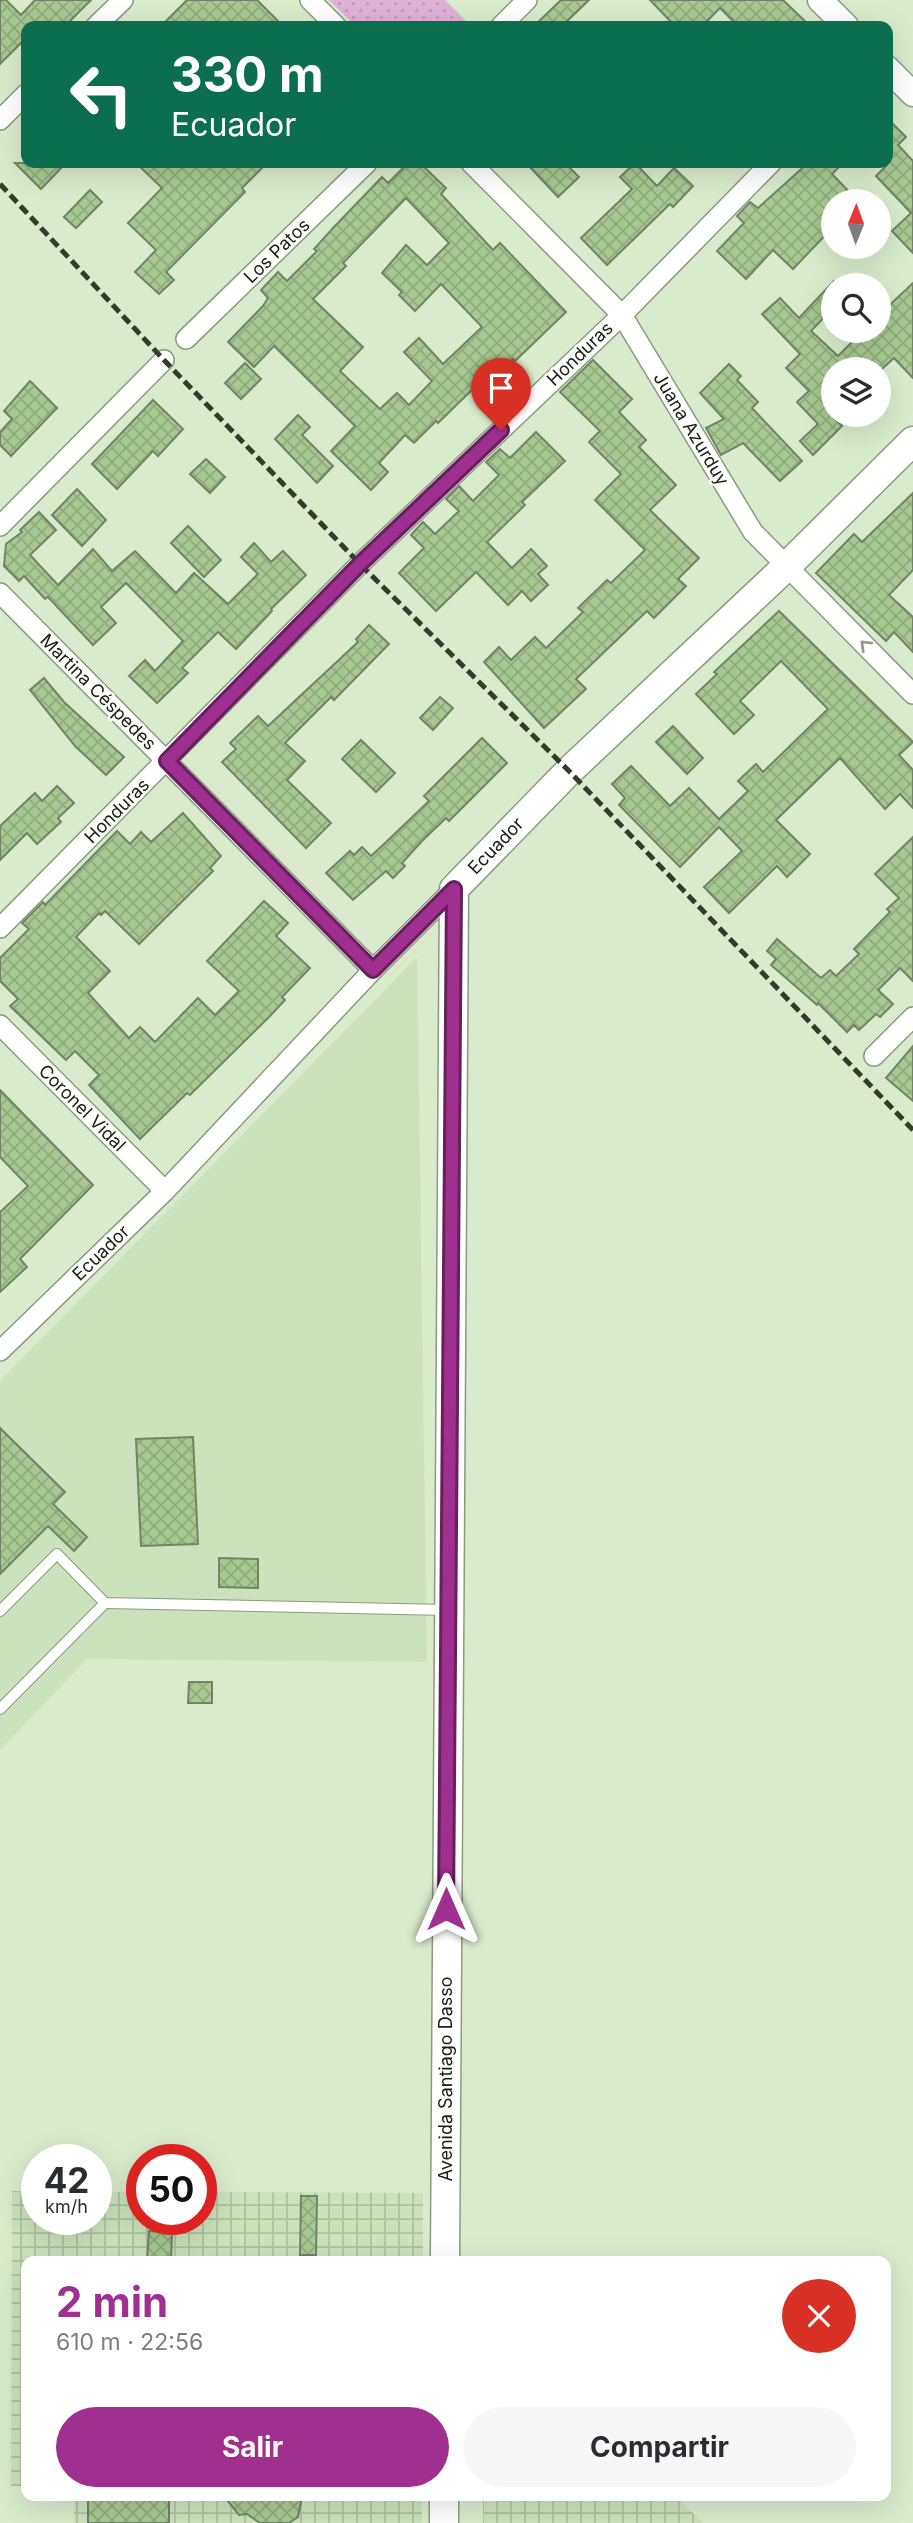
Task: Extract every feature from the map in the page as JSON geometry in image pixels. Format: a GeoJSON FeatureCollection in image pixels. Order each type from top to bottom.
{"type":"FeatureCollection","features":[{"type":"Feature","properties":{"kind":"main road","name":"Ecuador"},"geometry":{"type":"LineString","coordinates":[[454,889],[569,771],[787,566],[913,441]]}},
{"type":"Feature","properties":{"kind":"main road","name":"Avenida Santiago Dasso"},"geometry":{"type":"LineString","coordinates":[[445,2256],[454,889]]}},
{"type":"Feature","properties":{"kind":"main road"},"geometry":{"type":"LineString","coordinates":[[443,2523],[444,2501]]}},
{"type":"Feature","properties":{"kind":"street"},"geometry":{"type":"LineString","coordinates":[[101,21],[123,0]]}},
{"type":"Feature","properties":{"kind":"street"},"geometry":{"type":"LineString","coordinates":[[310,0],[331,21]]}},
{"type":"Feature","properties":{"kind":"street"},"geometry":{"type":"LineString","coordinates":[[507,21],[527,0]]}},
{"type":"Feature","properties":{"kind":"street"},"geometry":{"type":"LineString","coordinates":[[820,0],[841,21]]}},
{"type":"Feature","properties":{"kind":"street"},"geometry":{"type":"LineString","coordinates":[[893,74],[913,94]]}},
{"type":"Feature","properties":{"kind":"street"},"geometry":{"type":"LineString","coordinates":[[0,120],[21,99]]}},
{"type":"Feature","properties":{"kind":"street","name":"Los Patos"},"geometry":{"type":"LineString","coordinates":[[186,339],[362,168]]}},
{"type":"Feature","properties":{"kind":"street","name":"Juana Azurduy"},"geometry":{"type":"LineString","coordinates":[[476,168],[622,315],[753,532],[913,694]]}},
{"type":"Feature","properties":{"kind":"street","name":"Honduras"},"geometry":{"type":"LineString","coordinates":[[0,928],[360,564],[622,315],[766,168]]}},
{"type":"Feature","properties":{"kind":"street"},"geometry":{"type":"LineString","coordinates":[[0,526],[164,360]]}},
{"type":"Feature","properties":{"kind":"street","name":"Martina Céspedes"},"geometry":{"type":"LineString","coordinates":[[0,593],[373,970]]}},
{"type":"Feature","properties":{"kind":"street","name":"Ecuador"},"geometry":{"type":"LineString","coordinates":[[0,1351],[165,1191],[373,970],[454,889]]}},
{"type":"Feature","properties":{"kind":"street"},"geometry":{"type":"LineString","coordinates":[[874,1056],[913,1017]]}},
{"type":"Feature","properties":{"kind":"street","name":"Coronel Vidal"},"geometry":{"type":"LineString","coordinates":[[0,1025],[165,1191]]}},
{"type":"Feature","properties":{"kind":"lane"},"geometry":{"type":"LineString","coordinates":[[0,1611],[57,1554],[105,1603],[448,1610]]}},
{"type":"Feature","properties":{"kind":"lane"},"geometry":{"type":"LineString","coordinates":[[0,1709],[105,1603]]}},
{"type":"Feature","properties":{"kind":"shaded area"},"geometry":{"type":"Polygon","coordinates":[[[329,0],[445,0],[466,21],[350,21],[329,0]]]}},
{"type":"Feature","properties":{"kind":"shaded area"},"geometry":{"type":"Polygon","coordinates":[[[417,957],[427,1662],[87,1659],[0,1750],[0,1381],[417,957]]]}},
{"type":"Feature","properties":{"kind":"shaded area"},"geometry":{"type":"Polygon","coordinates":[[[12,2191],[21,2191],[21,2235],[112,2235],[112,2192],[126,2192],[126,2235],[217,2235],[217,2192],[423,2193],[423,2256],[21,2256],[21,2486],[11,2486],[12,2191]]]}},
{"type":"Feature","properties":{"kind":"shaded area"},"geometry":{"type":"Polygon","coordinates":[[[74,2501],[422,2501],[422,2523],[74,2523],[74,2501]]]}},
{"type":"Feature","properties":{"kind":"shaded area"},"geometry":{"type":"Polygon","coordinates":[[[483,2501],[681,2501],[703,2523],[483,2523],[483,2501]]]}},
{"type":"Feature","properties":{"kind":"building"},"geometry":{"type":"Polygon","coordinates":[[[0,0],[6,0],[21,15],[35,0],[91,0],[70,21],[21,21],[21,43],[0,64],[0,0]]]}},
{"type":"Feature","properties":{"kind":"building"},"geometry":{"type":"Polygon","coordinates":[[[187,0],[257,0],[278,21],[166,21],[187,0]]]}},
{"type":"Feature","properties":{"kind":"building"},"geometry":{"type":"Polygon","coordinates":[[[561,0],[589,0],[567,21],[539,21],[561,0]]]}},
{"type":"Feature","properties":{"kind":"building"},"geometry":{"type":"Polygon","coordinates":[[[650,0],[783,0],[805,21],[733,21],[720,8],[707,21],[670,21],[650,0]]]}},
{"type":"Feature","properties":{"kind":"building"},"geometry":{"type":"Polygon","coordinates":[[[893,124],[906,137],[898,145],[913,161],[913,253],[892,231],[911,213],[876,176],[884,168],[893,168],[893,124]]]}},
{"type":"Feature","properties":{"kind":"building"},"geometry":{"type":"Polygon","coordinates":[[[15,163],[21,163],[21,168],[61,168],[41,189],[15,163]]]}},
{"type":"Feature","properties":{"kind":"building"},"geometry":{"type":"Polygon","coordinates":[[[141,168],[262,168],[242,188],[245,192],[166,272],[174,280],[159,294],[135,272],[156,250],[128,223],[162,188],[141,168]]]}},
{"type":"Feature","properties":{"kind":"building"},"geometry":{"type":"Polygon","coordinates":[[[403,168],[425,168],[446,188],[441,194],[493,250],[500,243],[566,312],[515,361],[513,359],[484,386],[480,382],[414,443],[405,435],[379,463],[388,472],[371,490],[331,451],[355,426],[274,346],[254,367],[228,342],[263,306],[268,298],[261,290],[278,272],[287,281],[382,177],[388,183],[403,168]],[[406,198],[343,263],[346,266],[313,299],[363,347],[340,371],[380,409],[397,393],[409,405],[432,381],[404,352],[419,338],[443,364],[482,327],[441,284],[415,311],[399,295],[402,292],[382,273],[406,245],[427,265],[449,243],[406,198]]]}},
{"type":"Feature","properties":{"kind":"building"},"geometry":{"type":"Polygon","coordinates":[[[531,168],[570,168],[579,177],[558,197],[531,168]]]}},
{"type":"Feature","properties":{"kind":"building"},"geometry":{"type":"Polygon","coordinates":[[[630,168],[640,168],[657,186],[674,168],[693,186],[673,207],[670,204],[607,265],[581,238],[632,189],[620,177],[630,168]]]}},
{"type":"Feature","properties":{"kind":"building"},"geometry":{"type":"Polygon","coordinates":[[[802,168],[838,168],[832,174],[846,189],[821,189],[821,240],[793,269],[773,250],[746,279],[717,251],[744,223],[737,216],[750,202],[758,208],[802,168]]]}},
{"type":"Feature","properties":{"kind":"building"},"geometry":{"type":"Polygon","coordinates":[[[90,190],[102,202],[76,228],[64,217],[90,190]]]}},
{"type":"Feature","properties":{"kind":"building"},"geometry":{"type":"Polygon","coordinates":[[[913,283],[913,378],[894,358],[891,361],[891,357],[821,357],[821,427],[841,427],[813,455],[800,441],[818,424],[797,402],[809,391],[786,368],[800,354],[762,314],[780,298],[799,318],[821,295],[821,321],[811,331],[838,356],[851,343],[891,343],[891,304],[913,283]]]}},
{"type":"Feature","properties":{"kind":"building"},"geometry":{"type":"Polygon","coordinates":[[[593,360],[632,399],[619,412],[646,440],[639,447],[676,485],[650,510],[699,558],[678,579],[686,586],[654,618],[647,611],[576,679],[586,689],[544,728],[484,662],[499,647],[511,660],[535,637],[546,648],[583,612],[578,608],[607,580],[611,583],[645,550],[595,500],[621,474],[589,442],[600,431],[560,392],[593,360]]]}},
{"type":"Feature","properties":{"kind":"building"},"geometry":{"type":"Polygon","coordinates":[[[245,363],[261,379],[241,399],[225,383],[245,363]]]}},
{"type":"Feature","properties":{"kind":"building"},"geometry":{"type":"Polygon","coordinates":[[[729,364],[741,376],[737,380],[758,402],[752,408],[802,461],[780,481],[743,443],[721,455],[706,428],[724,419],[700,393],[729,364]]]}},
{"type":"Feature","properties":{"kind":"building"},"geometry":{"type":"Polygon","coordinates":[[[30,381],[57,408],[11,456],[0,445],[0,432],[12,419],[4,411],[30,381]]]}},
{"type":"Feature","properties":{"kind":"building"},"geometry":{"type":"Polygon","coordinates":[[[153,400],[183,429],[158,456],[153,451],[117,489],[92,464],[153,400]]]}},
{"type":"Feature","properties":{"kind":"building"},"geometry":{"type":"Polygon","coordinates":[[[298,415],[310,427],[302,435],[333,466],[317,483],[275,439],[298,415]]]}},
{"type":"Feature","properties":{"kind":"building"},"geometry":{"type":"Polygon","coordinates":[[[536,432],[565,461],[522,502],[525,505],[487,542],[512,568],[531,549],[547,566],[538,574],[548,585],[531,601],[522,591],[508,605],[476,572],[436,611],[399,573],[424,548],[411,535],[423,522],[435,534],[459,511],[446,499],[459,486],[473,501],[499,475],[486,462],[500,449],[510,458],[536,432]]]}},
{"type":"Feature","properties":{"kind":"building"},"geometry":{"type":"Polygon","coordinates":[[[206,459],[225,477],[210,493],[190,474],[206,459]]]}},
{"type":"Feature","properties":{"kind":"building"},"geometry":{"type":"Polygon","coordinates":[[[77,489],[106,520],[82,546],[52,515],[77,489]]]}},
{"type":"Feature","properties":{"kind":"building"},"geometry":{"type":"Polygon","coordinates":[[[913,493],[913,570],[889,595],[913,617],[913,652],[894,632],[886,641],[816,573],[854,534],[862,542],[913,493]]]}},
{"type":"Feature","properties":{"kind":"building"},"geometry":{"type":"Polygon","coordinates":[[[39,512],[56,530],[30,555],[58,585],[93,549],[112,571],[135,551],[176,593],[194,573],[228,604],[258,574],[241,557],[254,543],[271,562],[283,551],[306,575],[236,649],[218,632],[182,668],[188,673],[157,703],[129,676],[145,660],[155,671],[183,641],[126,583],[101,607],[116,623],[93,645],[48,597],[45,599],[24,576],[19,581],[4,566],[6,544],[22,532],[20,530],[39,512]]]}},
{"type":"Feature","properties":{"kind":"building"},"geometry":{"type":"Polygon","coordinates":[[[188,526],[221,560],[204,577],[171,543],[188,526]]]}},
{"type":"Feature","properties":{"kind":"building"},"geometry":{"type":"Polygon","coordinates":[[[779,611],[913,742],[899,755],[913,770],[913,808],[900,794],[885,809],[840,758],[776,820],[810,854],[787,877],[777,866],[729,913],[704,887],[742,851],[719,827],[680,867],[619,805],[625,798],[612,784],[631,766],[670,806],[689,788],[719,819],[748,791],[738,781],[756,764],[763,772],[828,709],[781,661],[740,701],[754,715],[734,734],[696,694],[717,674],[714,672],[779,611]]]}},
{"type":"Feature","properties":{"kind":"building"},"geometry":{"type":"Polygon","coordinates":[[[369,625],[389,644],[334,700],[331,697],[285,743],[305,761],[287,780],[331,823],[306,848],[222,762],[236,749],[230,743],[258,716],[268,726],[358,642],[356,639],[369,625]]]}},
{"type":"Feature","properties":{"kind":"building"},"geometry":{"type":"Polygon","coordinates":[[[44,678],[64,702],[124,757],[106,775],[75,746],[30,690],[44,678]]]}},
{"type":"Feature","properties":{"kind":"building"},"geometry":{"type":"Polygon","coordinates":[[[440,697],[453,708],[433,730],[420,718],[440,697]]]}},
{"type":"Feature","properties":{"kind":"building"},"geometry":{"type":"Polygon","coordinates":[[[673,726],[703,758],[687,774],[656,742],[673,726]]]}},
{"type":"Feature","properties":{"kind":"building"},"geometry":{"type":"Polygon","coordinates":[[[482,738],[507,763],[449,821],[446,818],[422,841],[402,863],[405,866],[393,878],[386,871],[353,900],[326,873],[350,851],[354,855],[362,847],[371,856],[429,801],[424,796],[482,738]]]}},
{"type":"Feature","properties":{"kind":"building"},"geometry":{"type":"Polygon","coordinates":[[[361,740],[395,773],[376,792],[342,759],[361,740]]]}},
{"type":"Feature","properties":{"kind":"building"},"geometry":{"type":"Polygon","coordinates":[[[57,786],[74,803],[58,818],[61,822],[37,844],[27,833],[0,860],[0,826],[35,793],[42,801],[57,786]]]}},
{"type":"Feature","properties":{"kind":"building"},"geometry":{"type":"Polygon","coordinates":[[[183,813],[221,856],[210,868],[213,871],[139,944],[105,911],[101,915],[99,913],[76,937],[110,971],[88,993],[129,1038],[140,1027],[155,1042],[198,998],[215,1015],[239,991],[207,961],[264,901],[288,923],[276,936],[310,968],[282,997],[285,1000],[270,1016],[190,1095],[187,1093],[140,1139],[89,1085],[99,1075],[75,1051],[66,1060],[10,1006],[18,999],[0,981],[0,958],[29,929],[22,923],[43,902],[45,905],[117,831],[130,844],[141,832],[151,842],[183,813]]]}},
{"type":"Feature","properties":{"kind":"building"},"geometry":{"type":"Polygon","coordinates":[[[913,837],[913,981],[900,968],[878,990],[893,1004],[880,1017],[876,1014],[859,1030],[854,1025],[847,1032],[818,1003],[817,1005],[771,965],[776,959],[767,951],[777,939],[821,978],[830,970],[836,976],[859,954],[854,949],[890,912],[887,909],[899,898],[875,874],[913,837]]]}},
{"type":"Feature","properties":{"kind":"building"},"geometry":{"type":"Polygon","coordinates":[[[913,1046],[913,1101],[886,1078],[913,1046]]]}},
{"type":"Feature","properties":{"kind":"building"},"geometry":{"type":"Polygon","coordinates":[[[0,1090],[93,1185],[20,1259],[27,1267],[0,1292],[0,1212],[28,1186],[0,1157],[0,1090]]]}},
{"type":"Feature","properties":{"kind":"building"},"geometry":{"type":"Polygon","coordinates":[[[0,1428],[65,1492],[53,1504],[87,1537],[74,1551],[48,1526],[0,1574],[0,1428]]]}},
{"type":"Feature","properties":{"kind":"building"},"geometry":{"type":"Polygon","coordinates":[[[193,1437],[198,1544],[141,1546],[136,1439],[193,1437]]]}},
{"type":"Feature","properties":{"kind":"building"},"geometry":{"type":"Polygon","coordinates":[[[219,1558],[258,1559],[258,1588],[219,1587],[219,1558]]]}},
{"type":"Feature","properties":{"kind":"building"},"geometry":{"type":"Polygon","coordinates":[[[189,1682],[212,1682],[212,1703],[188,1703],[189,1682]]]}},
{"type":"Feature","properties":{"kind":"building"},"geometry":{"type":"Polygon","coordinates":[[[301,2196],[317,2196],[316,2255],[300,2255],[301,2196]]]}},
{"type":"Feature","properties":{"kind":"building"},"geometry":{"type":"Polygon","coordinates":[[[149,2235],[172,2235],[171,2256],[147,2256],[149,2235]]]}},
{"type":"Feature","properties":{"kind":"building"},"geometry":{"type":"Polygon","coordinates":[[[88,2501],[169,2501],[169,2523],[88,2523],[88,2501]]]}},
{"type":"Feature","properties":{"kind":"building"},"geometry":{"type":"Polygon","coordinates":[[[228,2501],[301,2501],[298,2517],[289,2523],[260,2523],[247,2514],[239,2515],[228,2501]]]}},
{"type":"Feature","properties":{"kind":"railway"},"geometry":{"type":"LineString","coordinates":[[0,184],[360,564],[569,771],[913,1130]]}},
{"type":"Feature","properties":{"kind":"route"},"geometry":{"type":"LineString","coordinates":[[446,1909],[454,889],[373,970],[167,761],[360,564],[501,430]]}}]}
